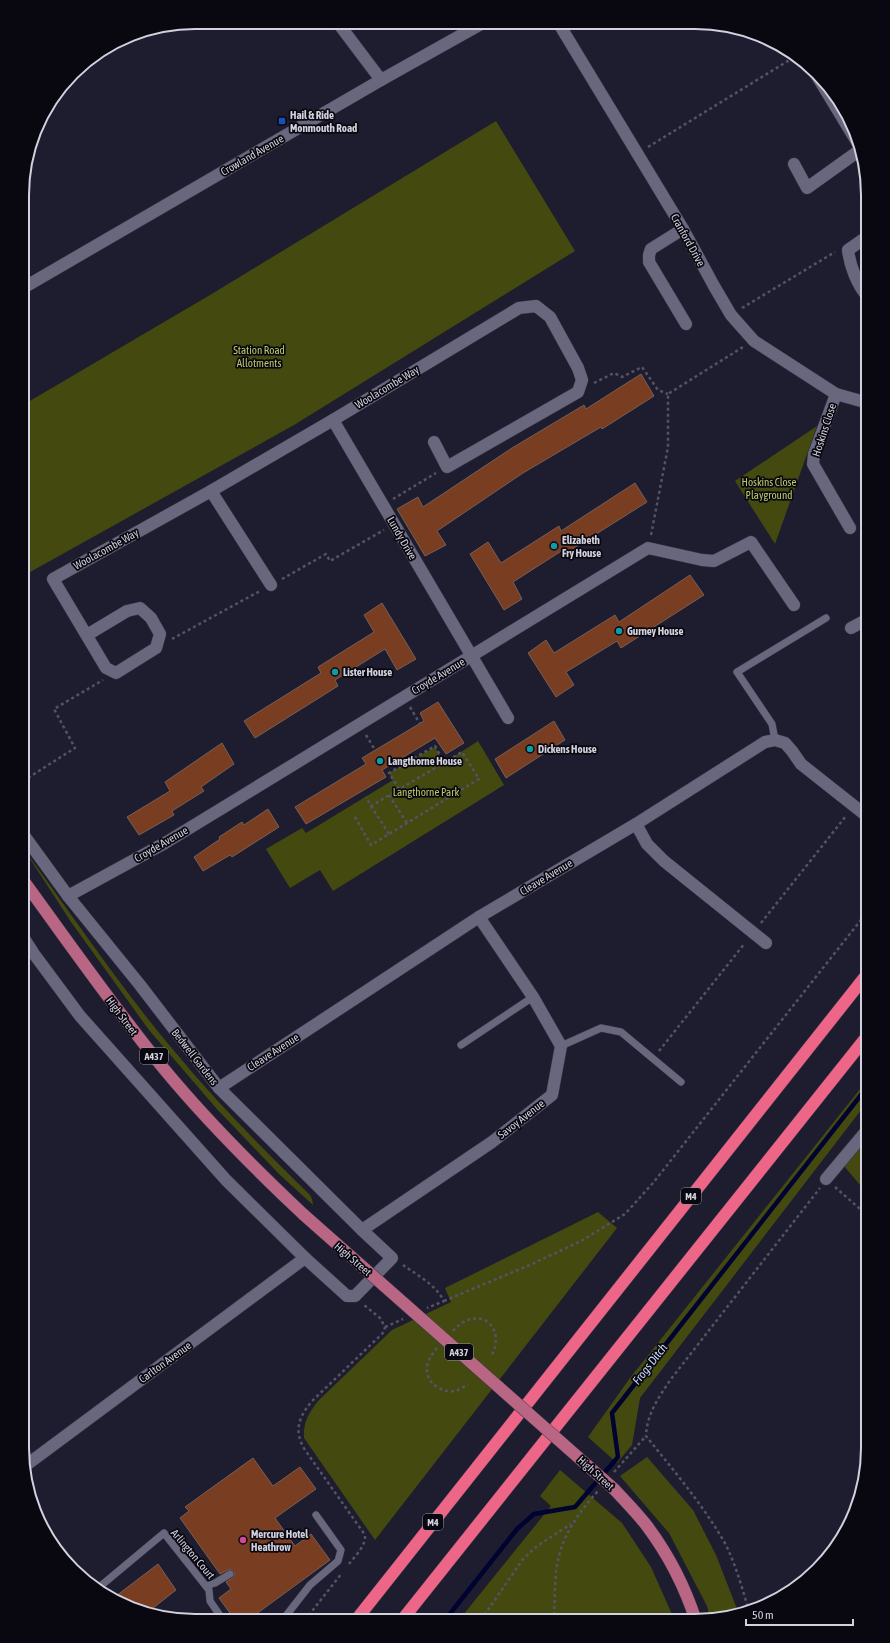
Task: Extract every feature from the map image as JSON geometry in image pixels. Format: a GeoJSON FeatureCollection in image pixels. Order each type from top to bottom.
{"type":"FeatureCollection","features":[{"type":"Feature","properties":{"kind":"highway","name":"M4"},"geometry":{"type":"LineString","coordinates":[[361,1614],[861,982]]}},
{"type":"Feature","properties":{"kind":"highway"},"geometry":{"type":"LineString","coordinates":[[407,1614],[861,1043]]}},
{"type":"Feature","properties":{"kind":"main road","name":"High Street"},"geometry":{"type":"LineString","coordinates":[[29,888],[111,1002],[165,1070],[241,1154],[304,1215],[614,1489],[647,1526],[671,1565],[689,1600],[694,1614]]}},
{"type":"Feature","properties":{"kind":"street"},"geometry":{"type":"LineString","coordinates":[[343,29],[381,80]]}},
{"type":"Feature","properties":{"kind":"street","name":"Crowland Avenue"},"geometry":{"type":"LineString","coordinates":[[29,285],[381,80],[472,29]]}},
{"type":"Feature","properties":{"kind":"street","name":"Cranford Drive"},"geometry":{"type":"LineString","coordinates":[[562,29],[683,229],[731,315],[754,341],[836,394],[861,401]]}},
{"type":"Feature","properties":{"kind":"street"},"geometry":{"type":"LineString","coordinates":[[794,164],[807,188],[855,153]]}},
{"type":"Feature","properties":{"kind":"street"},"geometry":{"type":"LineString","coordinates":[[683,229],[651,249],[649,262],[686,324]]}},
{"type":"Feature","properties":{"kind":"street"},"geometry":{"type":"LineString","coordinates":[[861,241],[848,250],[849,263],[861,286]]}},
{"type":"Feature","properties":{"kind":"street","name":"Woolacombe Way"},"geometry":{"type":"LineString","coordinates":[[116,673],[106,668],[53,579],[211,491],[333,420],[519,308],[536,306],[550,317],[578,368],[582,380],[578,392]]}},
{"type":"Feature","properties":{"kind":"street"},"geometry":{"type":"LineString","coordinates":[[434,442],[447,467],[578,392]]}},
{"type":"Feature","properties":{"kind":"street","name":"Hoskins Close"},"geometry":{"type":"LineString","coordinates":[[836,394],[814,454],[813,464],[850,528]]}},
{"type":"Feature","properties":{"kind":"street","name":"Lundy Drive"},"geometry":{"type":"LineString","coordinates":[[333,420],[508,718]]}},
{"type":"Feature","properties":{"kind":"street"},"geometry":{"type":"LineString","coordinates":[[211,491],[271,585]]}},
{"type":"Feature","properties":{"kind":"street"},"geometry":{"type":"LineString","coordinates":[[648,548],[702,560],[714,561],[751,542],[794,605]]}},
{"type":"Feature","properties":{"kind":"street","name":"Croyde Avenue"},"geometry":{"type":"LineString","coordinates":[[68,896],[165,843],[648,548]]}},
{"type":"Feature","properties":{"kind":"street"},"geometry":{"type":"LineString","coordinates":[[87,635],[127,610],[140,608],[151,618],[160,634],[156,648],[116,673]]}},
{"type":"Feature","properties":{"kind":"street"},"geometry":{"type":"LineString","coordinates":[[851,628],[861,623]]}},
{"type":"Feature","properties":{"kind":"street"},"geometry":{"type":"LineString","coordinates":[[775,740],[784,743],[801,764],[861,811]]}},
{"type":"Feature","properties":{"kind":"street","name":"Cleave Avenue"},"geometry":{"type":"LineString","coordinates":[[219,1088],[479,917],[636,824],[765,742],[775,740]]}},
{"type":"Feature","properties":{"kind":"street"},"geometry":{"type":"LineString","coordinates":[[636,824],[647,844],[664,862],[766,943]]}},
{"type":"Feature","properties":{"kind":"street","name":"Bedwell Gardens"},"geometry":{"type":"LineString","coordinates":[[29,842],[68,896],[140,985],[219,1088],[392,1258]]}},
{"type":"Feature","properties":{"kind":"street"},"geometry":{"type":"LineString","coordinates":[[479,917],[533,997],[562,1046]]}},
{"type":"Feature","properties":{"kind":"street"},"geometry":{"type":"LineString","coordinates":[[29,946],[80,1016],[226,1180],[306,1258],[351,1296],[392,1258]]}},
{"type":"Feature","properties":{"kind":"street","name":"Savoy Avenue"},"geometry":{"type":"LineString","coordinates":[[362,1230],[492,1142],[552,1094],[562,1046]]}},
{"type":"Feature","properties":{"kind":"street"},"geometry":{"type":"LineString","coordinates":[[826,1179],[861,1137]]}},
{"type":"Feature","properties":{"kind":"street","name":"Carlton Avenue"},"geometry":{"type":"LineString","coordinates":[[29,1463],[306,1258]]}},
{"type":"Feature","properties":{"kind":"lane"},"geometry":{"type":"LineString","coordinates":[[775,740],[772,724],[737,672],[826,618]]}},
{"type":"Feature","properties":{"kind":"lane"},"geometry":{"type":"LineString","coordinates":[[461,1045],[533,997]]}},
{"type":"Feature","properties":{"kind":"lane"},"geometry":{"type":"LineString","coordinates":[[562,1046],[601,1028],[621,1032],[681,1082]]}},
{"type":"Feature","properties":{"kind":"lane"},"geometry":{"type":"LineString","coordinates":[[287,1614],[310,1585],[338,1561],[341,1550],[316,1515]]}},
{"type":"Feature","properties":{"kind":"lane","name":"Arlington Court"},"geometry":{"type":"LineString","coordinates":[[102,1585],[164,1533],[209,1590],[210,1601],[219,1614]]}},
{"type":"Feature","properties":{"kind":"lane"},"geometry":{"type":"LineString","coordinates":[[206,1586],[215,1583],[230,1574]]}},
{"type":"Feature","properties":{"kind":"path"},"geometry":{"type":"LineString","coordinates":[[637,154],[791,59]]}},
{"type":"Feature","properties":{"kind":"path"},"geometry":{"type":"LineString","coordinates":[[731,315],[836,251],[848,250]]}},
{"type":"Feature","properties":{"kind":"path"},"geometry":{"type":"LineString","coordinates":[[668,394],[754,341]]}},
{"type":"Feature","properties":{"kind":"path"},"geometry":{"type":"LineString","coordinates":[[578,392],[614,373],[622,377],[642,367],[658,390],[668,394]]}},
{"type":"Feature","properties":{"kind":"path"},"geometry":{"type":"LineString","coordinates":[[648,548],[668,448],[668,394]]}},
{"type":"Feature","properties":{"kind":"path"},"geometry":{"type":"LineString","coordinates":[[383,505],[447,467]]}},
{"type":"Feature","properties":{"kind":"path"},"geometry":{"type":"LineString","coordinates":[[156,648],[326,554],[330,561],[394,524]]}},
{"type":"Feature","properties":{"kind":"path"},"geometry":{"type":"LineString","coordinates":[[29,777],[75,748],[54,709],[116,673]]}},
{"type":"Feature","properties":{"kind":"path"},"geometry":{"type":"LineString","coordinates":[[399,789],[389,773],[435,746],[444,762]]}},
{"type":"Feature","properties":{"kind":"path"},"geometry":{"type":"LineString","coordinates":[[355,816],[371,845],[479,779],[462,752],[371,806]]}},
{"type":"Feature","properties":{"kind":"path"},"geometry":{"type":"LineString","coordinates":[[389,795],[407,823]]}},
{"type":"Feature","properties":{"kind":"path"},"geometry":{"type":"LineString","coordinates":[[366,797],[389,834]]}},
{"type":"Feature","properties":{"kind":"path"},"geometry":{"type":"LineString","coordinates":[[422,1310],[532,1264],[581,1241],[625,1214],[673,1158],[861,920]]}},
{"type":"Feature","properties":{"kind":"path"},"geometry":{"type":"LineString","coordinates":[[615,1472],[646,1436],[647,1423],[657,1400],[671,1378],[826,1179],[861,1210]]}},
{"type":"Feature","properties":{"kind":"path"},"geometry":{"type":"LineString","coordinates":[[392,1258],[433,1287],[444,1301]]}},
{"type":"Feature","properties":{"kind":"path"},"geometry":{"type":"LineString","coordinates":[[351,1296],[380,1318],[386,1327]]}},
{"type":"Feature","properties":{"kind":"path"},"geometry":{"type":"LineString","coordinates":[[349,1565],[363,1545],[366,1539],[365,1535],[301,1442],[298,1436],[299,1425],[303,1413],[312,1401],[384,1332],[386,1327],[407,1317]]}},
{"type":"Feature","properties":{"kind":"path"},"geometry":{"type":"LineString","coordinates":[[468,1384],[459,1390],[451,1392],[434,1385],[428,1377],[427,1368],[429,1360],[445,1339],[463,1322],[479,1319],[488,1322],[494,1329],[497,1337],[497,1347],[491,1357]]}},
{"type":"Feature","properties":{"kind":"path"},"geometry":{"type":"LineString","coordinates":[[646,1436],[706,1514],[726,1546],[743,1590],[747,1605]]}},
{"type":"Feature","properties":{"kind":"path"},"geometry":{"type":"LineString","coordinates":[[554,1614],[558,1558],[562,1543],[572,1524],[599,1490]]}},
{"type":"Feature","properties":{"kind":"path"},"geometry":{"type":"LineString","coordinates":[[485,1614],[523,1559],[537,1546],[572,1524]]}},
{"type":"Feature","properties":{"kind":"path"},"geometry":{"type":"LineString","coordinates":[[310,1614],[344,1571]]}},
{"type":"Feature","properties":{"kind":"green space","name":"Station Road Allotments"},"geometry":{"type":"Polygon","coordinates":[[[496,121],[575,251],[294,425],[29,573],[29,401],[215,292],[496,121]]]}},
{"type":"Feature","properties":{"kind":"green space","name":"Hoskins Close Playground"},"geometry":{"type":"Polygon","coordinates":[[[817,426],[775,544],[735,481],[817,426]]]}},
{"type":"Feature","properties":{"kind":"green space","name":"Langthorne Park"},"geometry":{"type":"Polygon","coordinates":[[[478,741],[504,785],[333,891],[320,870],[290,888],[266,849],[302,828],[306,833],[393,780],[389,773],[435,747],[444,763],[478,741]]]}},
{"type":"Feature","properties":{"kind":"green space"},"geometry":{"type":"Polygon","coordinates":[[[29,856],[116,977],[155,1027],[224,1108],[310,1195],[313,1205],[279,1174],[216,1108],[149,1030],[71,922],[29,856]]]}},
{"type":"Feature","properties":{"kind":"green space"},"geometry":{"type":"Polygon","coordinates":[[[861,1088],[861,1110],[640,1398],[632,1445],[617,1463],[588,1437],[630,1378],[861,1088]]]}},
{"type":"Feature","properties":{"kind":"green space"},"geometry":{"type":"Polygon","coordinates":[[[861,1145],[861,1186],[843,1165],[861,1145]]]}},
{"type":"Feature","properties":{"kind":"green space"},"geometry":{"type":"Polygon","coordinates":[[[598,1212],[617,1228],[375,1540],[304,1438],[304,1427],[307,1418],[318,1401],[392,1330],[451,1302],[445,1288],[598,1212]]]}},
{"type":"Feature","properties":{"kind":"green space"},"geometry":{"type":"Polygon","coordinates":[[[647,1457],[693,1510],[716,1555],[737,1608],[709,1614],[707,1606],[669,1533],[620,1476],[647,1457]]]}},
{"type":"Feature","properties":{"kind":"green space"},"geometry":{"type":"Polygon","coordinates":[[[560,1470],[622,1523],[651,1567],[672,1614],[464,1614],[551,1506],[540,1496],[560,1470]]]}},
{"type":"Feature","properties":{"kind":"building"},"geometry":{"type":"Polygon","coordinates":[[[641,374],[654,396],[602,429],[601,427],[523,473],[437,531],[446,545],[425,556],[397,509],[418,497],[423,507],[512,448],[584,405],[586,409],[641,374]]]}},
{"type":"Feature","properties":{"kind":"building","name":"Elizabeth Fry House"},"geometry":{"type":"Polygon","coordinates":[[[635,483],[647,502],[566,553],[563,550],[513,582],[522,599],[504,610],[470,554],[488,542],[501,563],[559,526],[561,531],[635,483]]]}},
{"type":"Feature","properties":{"kind":"building","name":"Gurney House"},"geometry":{"type":"Polygon","coordinates":[[[690,575],[704,595],[621,648],[617,641],[566,672],[574,685],[556,697],[528,653],[546,640],[554,653],[615,615],[619,622],[690,575]]]}},
{"type":"Feature","properties":{"kind":"building","name":"Lister House"},"geometry":{"type":"Polygon","coordinates":[[[382,603],[416,659],[397,670],[385,649],[335,680],[338,686],[255,738],[244,721],[321,673],[318,667],[374,632],[364,615],[382,603]]]}},
{"type":"Feature","properties":{"kind":"building","name":"Langthorne House"},"geometry":{"type":"Polygon","coordinates":[[[438,702],[464,743],[446,754],[435,738],[382,770],[386,777],[306,824],[295,807],[366,764],[362,758],[424,721],[420,713],[438,702]]]}},
{"type":"Feature","properties":{"kind":"building","name":"Dickens House"},"geometry":{"type":"Polygon","coordinates":[[[554,721],[565,740],[506,778],[495,759],[554,721]]]}},
{"type":"Feature","properties":{"kind":"building"},"geometry":{"type":"Polygon","coordinates":[[[222,743],[234,764],[201,787],[204,791],[172,811],[174,815],[139,835],[127,817],[170,791],[165,782],[222,743]]]}},
{"type":"Feature","properties":{"kind":"building"},"geometry":{"type":"Polygon","coordinates":[[[268,809],[279,827],[232,857],[230,855],[203,871],[194,857],[220,839],[219,837],[242,822],[244,825],[268,809]]]}},
{"type":"Feature","properties":{"kind":"building","name":"Mercure Hotel Heathrow"},"geometry":{"type":"Polygon","coordinates":[[[253,1458],[273,1486],[300,1467],[316,1489],[275,1518],[295,1546],[311,1534],[330,1560],[256,1614],[231,1614],[219,1598],[231,1589],[226,1582],[234,1577],[234,1572],[230,1569],[220,1574],[180,1518],[189,1511],[185,1507],[253,1458]]]}},
{"type":"Feature","properties":{"kind":"building"},"geometry":{"type":"Polygon","coordinates":[[[158,1564],[176,1590],[153,1608],[118,1595],[158,1564]]]}},
{"type":"Feature","properties":{"kind":"waterway","name":"Frogs Ditch"},"geometry":{"type":"LineString","coordinates":[[450,1614],[517,1529],[534,1514],[575,1507],[618,1457],[612,1413],[861,1095]]}},
{"type":"Feature","properties":{"kind":"place","name":"Hail & Ride Monmouth Road"},"geometry":{"type":"Point","coordinates":[282,121]}},
{"type":"Feature","properties":{"kind":"place","name":"Elizabeth Fry House"},"geometry":{"type":"Point","coordinates":[554,546]}},
{"type":"Feature","properties":{"kind":"place","name":"Gurney House"},"geometry":{"type":"Point","coordinates":[619,631]}},
{"type":"Feature","properties":{"kind":"place","name":"Lister House"},"geometry":{"type":"Point","coordinates":[335,672]}},
{"type":"Feature","properties":{"kind":"place","name":"Dickens House"},"geometry":{"type":"Point","coordinates":[530,749]}},
{"type":"Feature","properties":{"kind":"place","name":"Langthorne House"},"geometry":{"type":"Point","coordinates":[380,761]}},
{"type":"Feature","properties":{"kind":"place","name":"Mercure Hotel Heathrow"},"geometry":{"type":"Point","coordinates":[243,1540]}}]}
